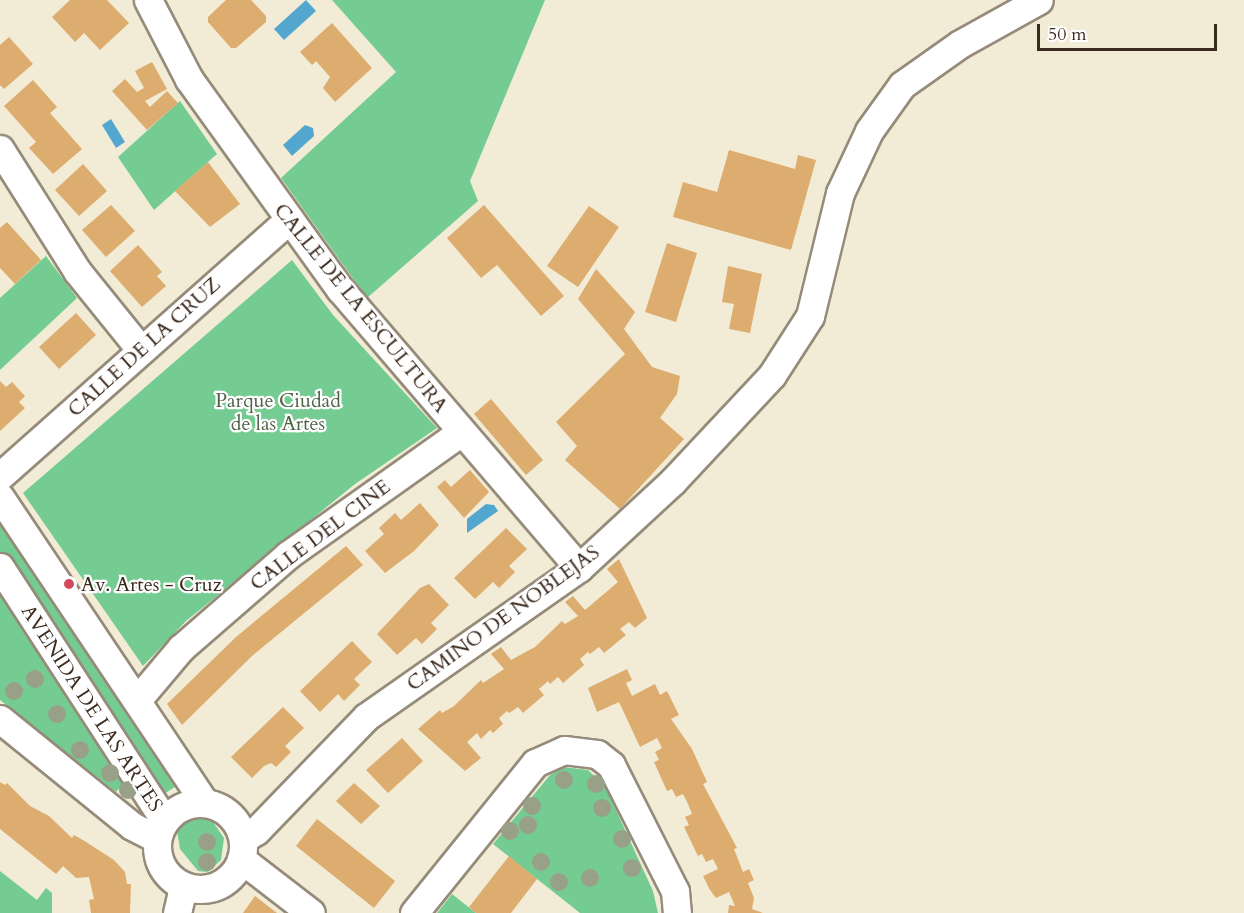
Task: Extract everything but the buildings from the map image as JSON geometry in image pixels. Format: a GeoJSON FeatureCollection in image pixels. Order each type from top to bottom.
{"type":"FeatureCollection","features":[{"type":"Feature","properties":{"kind":"street","name":"CALLE DE LA ESCULTURA"},"geometry":{"type":"LineString","coordinates":[[148,0],[189,79],[340,289],[579,568]]}},
{"type":"Feature","properties":{"kind":"street","name":"CAMINO DE NOBLEJAS"},"geometry":{"type":"LineString","coordinates":[[242,849],[256,831],[366,717],[579,568],[672,482],[772,375],[810,316],[840,193],[869,131],[902,85],[960,44],[1039,0]]}},
{"type":"Feature","properties":{"kind":"street"},"geometry":{"type":"LineString","coordinates":[[0,149],[77,271],[140,349]]}},
{"type":"Feature","properties":{"kind":"street","name":"CALLE DE LA CRUZ"},"geometry":{"type":"LineString","coordinates":[[0,476],[140,349],[289,219]]}},
{"type":"Feature","properties":{"kind":"street","name":"CALLE DEL CINE"},"geometry":{"type":"LineString","coordinates":[[138,699],[181,648],[288,555],[461,432]]}},
{"type":"Feature","properties":{"kind":"street"},"geometry":{"type":"LineString","coordinates":[[0,496],[138,699],[204,802],[230,814],[242,849],[311,913]]}},
{"type":"Feature","properties":{"kind":"street","name":"AVENIDA DE LAS ARTES"},"geometry":{"type":"LineString","coordinates":[[0,567],[160,830]]}},
{"type":"Feature","properties":{"kind":"street"},"geometry":{"type":"LineString","coordinates":[[0,719],[132,826],[160,830]]}},
{"type":"Feature","properties":{"kind":"street"},"geometry":{"type":"LineString","coordinates":[[414,913],[535,763],[564,750],[597,754],[611,765],[675,891],[677,913]]}},
{"type":"Feature","properties":{"kind":"street"},"geometry":{"type":"LineString","coordinates":[[204,802],[175,810],[160,830],[162,868],[183,886],[197,889],[224,882],[242,849]]}},
{"type":"Feature","properties":{"kind":"street"},"geometry":{"type":"LineString","coordinates":[[177,913],[183,886]]}},
{"type":"Feature","properties":{"kind":"green space"},"geometry":{"type":"Polygon","coordinates":[[[332,0],[545,0],[470,181],[478,201],[367,298],[281,178],[396,72],[332,0]]]}},
{"type":"Feature","properties":{"kind":"green space"},"geometry":{"type":"Polygon","coordinates":[[[180,101],[217,154],[154,210],[118,157],[180,101]]]}},
{"type":"Feature","properties":{"kind":"green space"},"geometry":{"type":"Polygon","coordinates":[[[46,256],[77,298],[0,370],[0,298],[46,256]]]}},
{"type":"Feature","properties":{"kind":"green space","name":"Parque Ciudad de las Artes"},"geometry":{"type":"Polygon","coordinates":[[[292,260],[333,315],[437,428],[355,484],[186,621],[143,666],[23,493],[292,260]]]}},
{"type":"Feature","properties":{"kind":"green space"},"geometry":{"type":"Polygon","coordinates":[[[5,518],[181,783],[161,796],[0,552],[0,523],[5,518]]]}},
{"type":"Feature","properties":{"kind":"green space"},"geometry":{"type":"Polygon","coordinates":[[[0,590],[124,783],[116,792],[0,700],[0,590]]]}},
{"type":"Feature","properties":{"kind":"green space"},"geometry":{"type":"Polygon","coordinates":[[[564,767],[588,770],[605,786],[653,891],[658,913],[580,913],[493,844],[550,775],[564,767]]]}},
{"type":"Feature","properties":{"kind":"green space"},"geometry":{"type":"Polygon","coordinates":[[[189,815],[211,819],[224,838],[221,860],[208,872],[198,871],[180,849],[177,831],[180,821],[189,815]]]}},
{"type":"Feature","properties":{"kind":"green space"},"geometry":{"type":"Polygon","coordinates":[[[0,871],[37,900],[46,888],[52,893],[52,913],[0,913],[0,871]]]}},
{"type":"Feature","properties":{"kind":"green space"},"geometry":{"type":"Polygon","coordinates":[[[452,894],[476,913],[437,913],[452,894]]]}},
{"type":"Feature","properties":{"kind":"water"},"geometry":{"type":"Polygon","coordinates":[[[306,0],[316,11],[284,40],[274,29],[306,0]]]}},
{"type":"Feature","properties":{"kind":"water"},"geometry":{"type":"Polygon","coordinates":[[[111,119],[125,142],[116,148],[102,125],[111,119]]]}},
{"type":"Feature","properties":{"kind":"water"},"geometry":{"type":"Polygon","coordinates":[[[305,125],[313,128],[314,136],[292,156],[283,145],[305,125]]]}},
{"type":"Feature","properties":{"kind":"water"},"geometry":{"type":"Polygon","coordinates":[[[486,504],[494,505],[498,511],[467,533],[467,519],[486,504]]]}},
{"type":"Feature","properties":{"kind":"place","name":"Av. Artes - Cruz"},"geometry":{"type":"Point","coordinates":[69,584]}}]}
